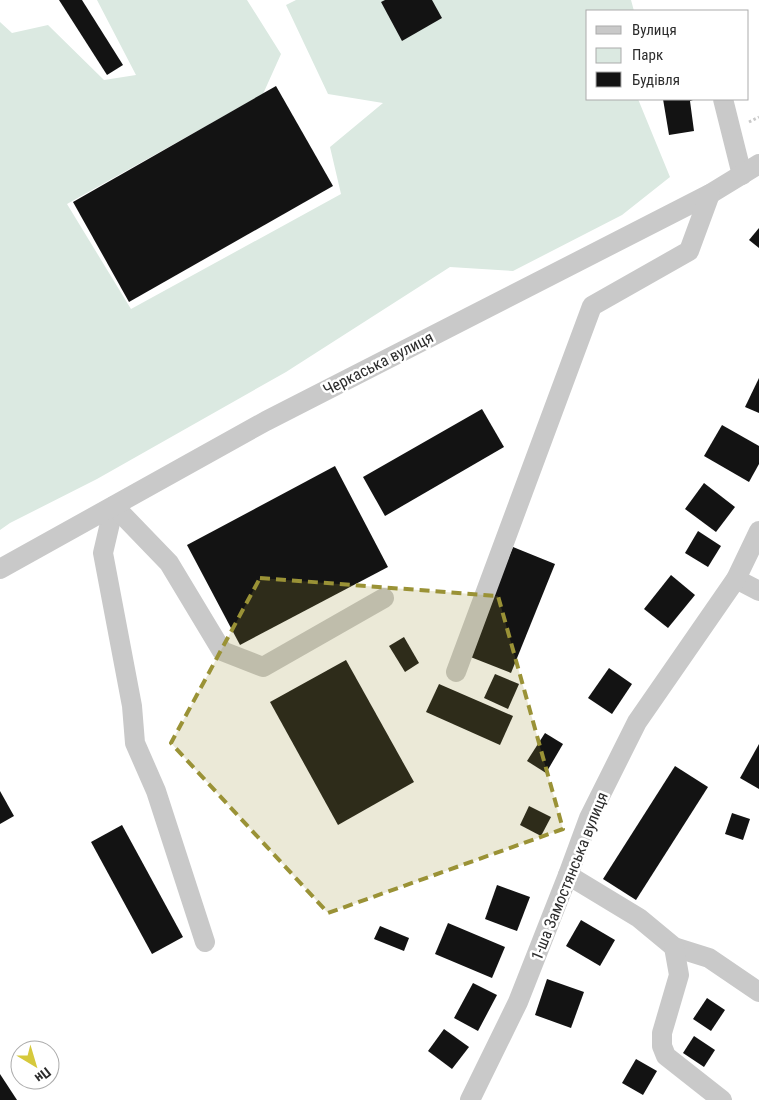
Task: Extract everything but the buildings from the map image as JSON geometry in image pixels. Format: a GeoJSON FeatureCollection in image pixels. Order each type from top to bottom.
{"type":"FeatureCollection","features":[{"type":"Feature","properties":{"kind":"street"},"geometry":{"type":"LineString","coordinates":[[723,100],[742,174]]}},
{"type":"Feature","properties":{"kind":"street","name":"Черкаська вулиця"},"geometry":{"type":"LineString","coordinates":[[0,569],[266,421],[710,194],[759,164]]}},
{"type":"Feature","properties":{"kind":"street"},"geometry":{"type":"LineString","coordinates":[[456,672],[592,306],[689,251],[710,194]]}},
{"type":"Feature","properties":{"kind":"street"},"geometry":{"type":"LineString","coordinates":[[114,506],[169,563],[222,651],[263,667],[384,598]]}},
{"type":"Feature","properties":{"kind":"street"},"geometry":{"type":"LineString","coordinates":[[114,506],[103,553],[132,706],[134,743],[156,790],[205,942]]}},
{"type":"Feature","properties":{"kind":"street","name":"1-ша Замостянська вулиця"},"geometry":{"type":"LineString","coordinates":[[470,1100],[518,1002],[568,875],[588,818],[637,722],[736,579],[759,531]]}},
{"type":"Feature","properties":{"kind":"street"},"geometry":{"type":"LineString","coordinates":[[736,579],[759,591]]}},
{"type":"Feature","properties":{"kind":"street"},"geometry":{"type":"LineString","coordinates":[[568,875],[639,918],[674,947],[709,958],[759,992]]}},
{"type":"Feature","properties":{"kind":"street"},"geometry":{"type":"LineString","coordinates":[[674,947],[679,974],[662,1032],[662,1046],[666,1056],[722,1100]]}},
{"type":"Feature","properties":{"kind":"highlighted area"},"geometry":{"type":"Polygon","coordinates":[[[260,578],[498,596],[563,829],[328,913],[171,743],[260,578]]]}},
{"type":"Feature","properties":{"kind":"green space"},"geometry":{"type":"Polygon","coordinates":[[[97,0],[247,0],[281,54],[263,94],[67,204],[131,309],[341,194],[330,147],[383,103],[328,94],[286,5],[296,0],[631,0],[634,10],[586,10],[586,100],[638,100],[670,177],[622,215],[513,271],[450,267],[286,372],[97,479],[10,523],[0,530],[0,22],[12,33],[48,25],[104,80],[136,75],[97,0]]]}}]}
